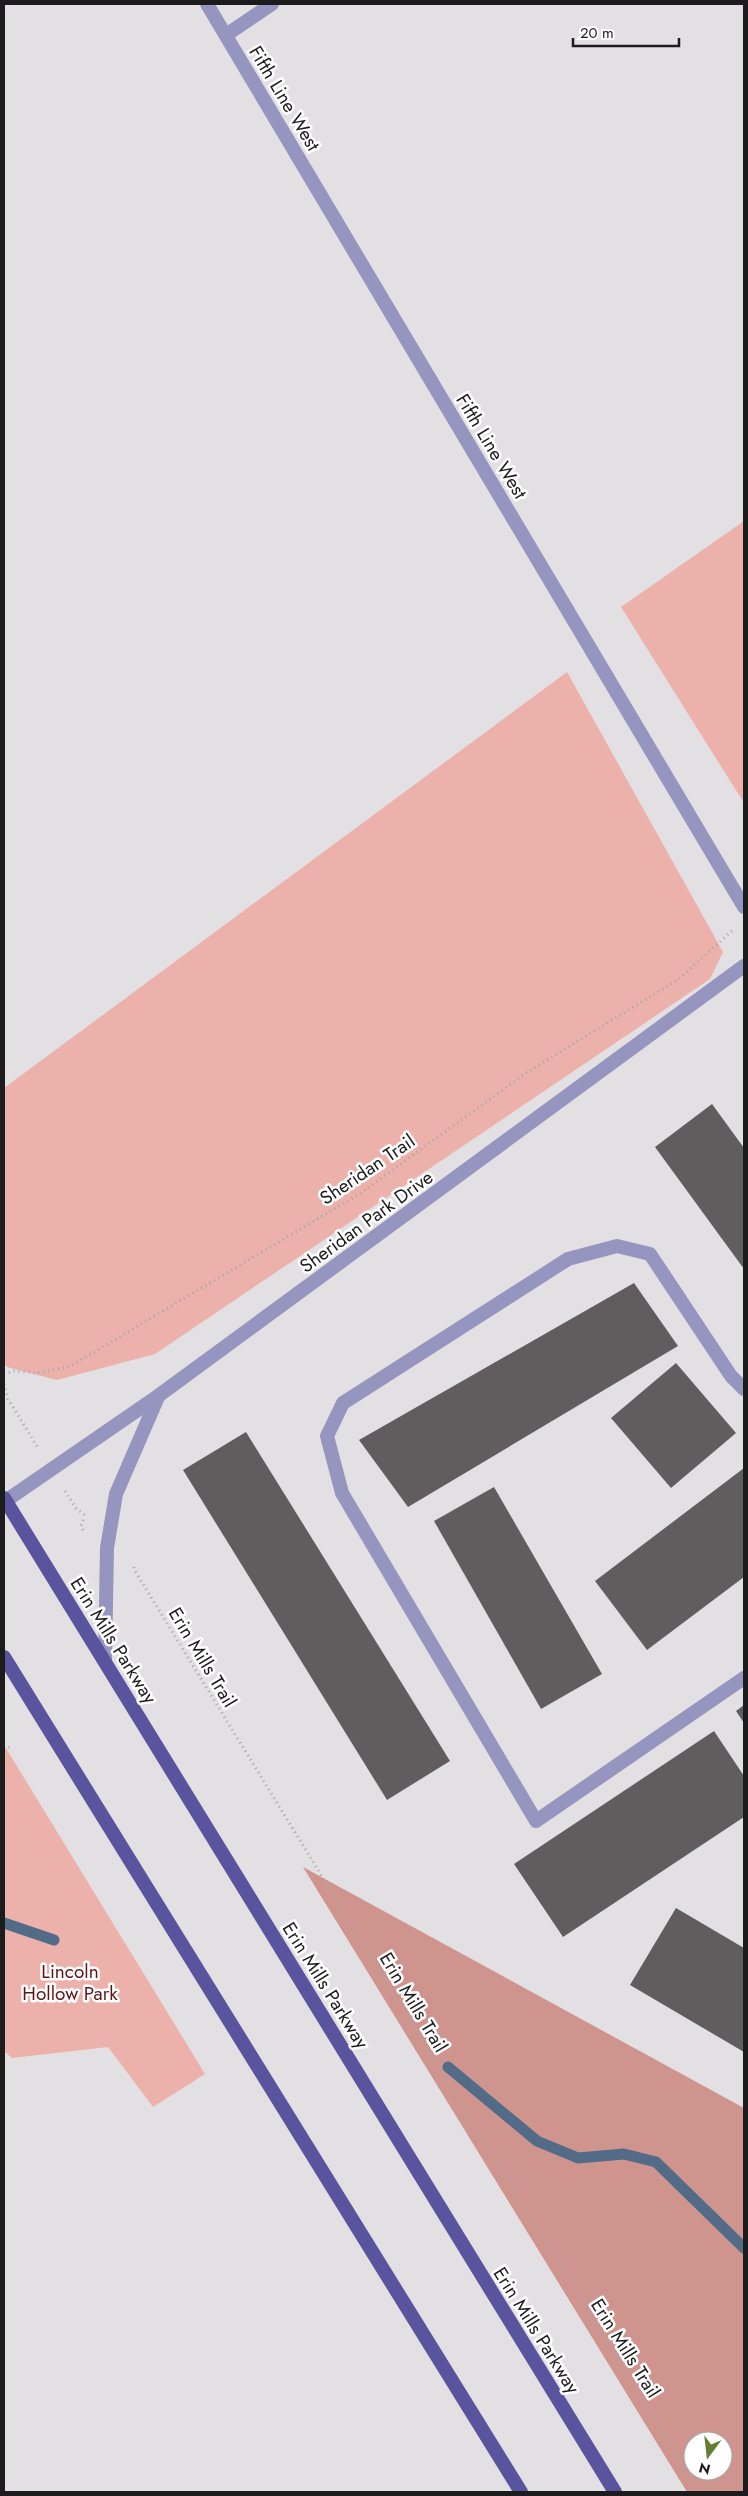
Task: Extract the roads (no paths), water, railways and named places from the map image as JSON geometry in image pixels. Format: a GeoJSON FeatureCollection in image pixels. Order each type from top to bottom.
{"type":"FeatureCollection","features":[{"type":"Feature","properties":{"kind":"main road","name":"Erin Mills Parkway"},"geometry":{"type":"LineString","coordinates":[[4,1500],[106,1661],[615,2492]]}},
{"type":"Feature","properties":{"kind":"main road"},"geometry":{"type":"LineString","coordinates":[[4,1657],[521,2492]]}},
{"type":"Feature","properties":{"kind":"street","name":"Fifth Line West"},"geometry":{"type":"LineString","coordinates":[[207,4],[744,907]]}},
{"type":"Feature","properties":{"kind":"street"},"geometry":{"type":"LineString","coordinates":[[226,35],[272,4]]}},
{"type":"Feature","properties":{"kind":"street","name":"Sheridan Park Drive"},"geometry":{"type":"LineString","coordinates":[[4,1500],[158,1396],[744,966]]}},
{"type":"Feature","properties":{"kind":"street"},"geometry":{"type":"LineString","coordinates":[[744,1389],[731,1376],[650,1254],[617,1246],[568,1259],[343,1403],[327,1436],[342,1493],[536,1821],[744,1678]]}},
{"type":"Feature","properties":{"kind":"street"},"geometry":{"type":"LineString","coordinates":[[106,1661],[107,1548],[116,1494],[158,1396]]}},
{"type":"Feature","properties":{"kind":"waterway"},"geometry":{"type":"LineString","coordinates":[[4,1923],[54,1940]]}},
{"type":"Feature","properties":{"kind":"waterway"},"geometry":{"type":"LineString","coordinates":[[448,2067],[537,2141],[578,2158],[624,2154],[656,2162],[744,2248]]}},
{"type":"Feature","properties":{"kind":"park label","name":"Lincoln Hollow Park"},"geometry":{"type":"Point","coordinates":[70,1982]}}]}
